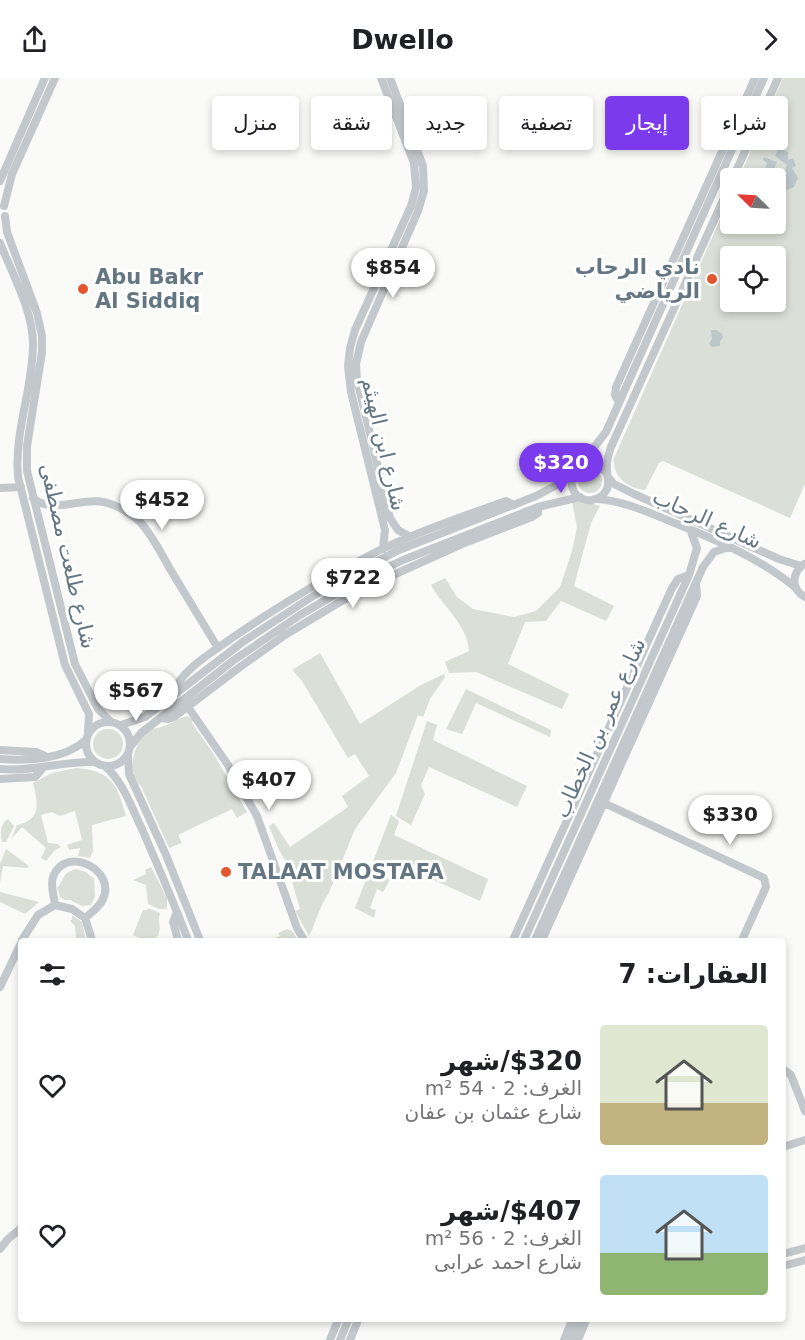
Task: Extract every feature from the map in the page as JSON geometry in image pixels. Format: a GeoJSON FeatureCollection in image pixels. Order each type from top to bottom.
{"type":"FeatureCollection","features":[{"type":"Feature","properties":{"kind":"street"},"geometry":{"type":"LineString","coordinates":[[0,181],[45,78]]}},
{"type":"Feature","properties":{"kind":"street"},"geometry":{"type":"LineString","coordinates":[[2,203],[12,174],[55,78]]}},
{"type":"Feature","properties":{"kind":"street","name":"شارع ابن الهيثم"},"geometry":{"type":"LineString","coordinates":[[381,78],[414,164],[417,182],[414,200],[361,342],[357,356],[357,379],[390,518],[398,530],[410,537]]}},
{"type":"Feature","properties":{"kind":"street","name":"شارع ابن الهيثم"},"geometry":{"type":"LineString","coordinates":[[383,549],[384,524],[351,392],[348,366],[350,348],[356,330],[421,205],[425,183],[421,157],[390,78]]}},
{"type":"Feature","properties":{"kind":"street"},"geometry":{"type":"LineString","coordinates":[[689,234],[755,78]]}},
{"type":"Feature","properties":{"kind":"street"},"geometry":{"type":"LineString","coordinates":[[121,725],[146,717],[236,646],[304,600],[348,575],[399,550],[543,492],[581,464],[606,432],[619,402],[615,395],[616,387],[764,78]]}},
{"type":"Feature","properties":{"kind":"street"},"geometry":{"type":"LineString","coordinates":[[737,168],[778,78]]}},
{"type":"Feature","properties":{"kind":"street"},"geometry":{"type":"LineString","coordinates":[[729,155],[741,160]]}},
{"type":"Feature","properties":{"kind":"street","name":"شارع طلعت مصطفى"},"geometry":{"type":"LineString","coordinates":[[2,203],[2,219],[37,313],[42,336],[42,352],[27,446],[27,471],[75,664],[98,709],[110,721]]}},
{"type":"Feature","properties":{"kind":"street"},"geometry":{"type":"LineString","coordinates":[[573,472],[571,477],[573,489],[580,497],[585,500],[597,499],[605,492],[608,475],[607,458],[611,447],[720,207]]}},
{"type":"Feature","properties":{"kind":"street","name":"شارع طلعت مصطفى"},"geometry":{"type":"LineString","coordinates":[[0,243],[29,316],[32,332],[31,360],[18,446],[17,463],[21,487],[64,661],[89,714],[87,736]]}},
{"type":"Feature","properties":{"kind":"street"},"geometry":{"type":"LineString","coordinates":[[581,464],[596,463],[608,475]]}},
{"type":"Feature","properties":{"kind":"street","name":"شارع الرحاب"},"geometry":{"type":"LineString","coordinates":[[608,475],[614,484],[634,494],[779,559],[803,565]]}},
{"type":"Feature","properties":{"kind":"street"},"geometry":{"type":"LineString","coordinates":[[0,488],[21,487]]}},
{"type":"Feature","properties":{"kind":"street"},"geometry":{"type":"LineString","coordinates":[[105,766],[118,764],[141,733],[234,660],[300,615],[353,584],[403,560],[538,507],[580,497]]}},
{"type":"Feature","properties":{"kind":"street"},"geometry":{"type":"LineString","coordinates":[[33,498],[42,505],[53,507],[87,501],[105,502],[123,509],[139,521],[163,556],[218,648]]}},
{"type":"Feature","properties":{"kind":"street","name":"شارع الرحاب"},"geometry":{"type":"LineString","coordinates":[[597,499],[634,506],[729,547],[761,563],[796,588],[804,597]]}},
{"type":"Feature","properties":{"kind":"street"},"geometry":{"type":"LineString","coordinates":[[173,694],[176,684],[182,677],[218,648],[309,588],[410,537],[506,501],[514,505]]}},
{"type":"Feature","properties":{"kind":"street"},"geometry":{"type":"LineString","coordinates":[[39,522],[53,507]]}},
{"type":"Feature","properties":{"kind":"street"},"geometry":{"type":"LineString","coordinates":[[160,718],[171,718],[188,707],[240,667],[334,604],[452,549],[532,517],[538,513],[538,507]]}},
{"type":"Feature","properties":{"kind":"street","name":"شارع عمر بن الخطاب"},"geometry":{"type":"LineString","coordinates":[[525,938],[689,575],[697,548],[690,529]]}},
{"type":"Feature","properties":{"kind":"street","name":"شارع عمر بن الخطاب"},"geometry":{"type":"LineString","coordinates":[[536,938],[696,582],[708,558],[714,552],[729,547]]}},
{"type":"Feature","properties":{"kind":"street"},"geometry":{"type":"LineString","coordinates":[[399,550],[403,560]]}},
{"type":"Feature","properties":{"kind":"street"},"geometry":{"type":"LineString","coordinates":[[796,588],[795,574],[803,565]]}},
{"type":"Feature","properties":{"kind":"street"},"geometry":{"type":"LineString","coordinates":[[514,938],[672,588],[678,579],[689,575]]}},
{"type":"Feature","properties":{"kind":"street"},"geometry":{"type":"LineString","coordinates":[[543,938],[697,596],[696,582]]}},
{"type":"Feature","properties":{"kind":"street"},"geometry":{"type":"LineString","coordinates":[[188,707],[228,765],[257,816],[297,928],[303,938]]}},
{"type":"Feature","properties":{"kind":"street"},"geometry":{"type":"LineString","coordinates":[[0,759],[47,757],[73,749],[94,726],[110,721],[121,725],[129,735],[129,774],[165,853],[199,938]]}},
{"type":"Feature","properties":{"kind":"street"},"geometry":{"type":"LineString","coordinates":[[87,736],[87,752],[94,762]]}},
{"type":"Feature","properties":{"kind":"street"},"geometry":{"type":"LineString","coordinates":[[0,750],[36,752],[47,757]]}},
{"type":"Feature","properties":{"kind":"street"},"geometry":{"type":"LineString","coordinates":[[0,769],[43,768],[75,762],[94,762],[105,766],[125,792],[187,938]]}},
{"type":"Feature","properties":{"kind":"street"},"geometry":{"type":"LineString","coordinates":[[0,779],[35,777],[43,768]]}},
{"type":"Feature","properties":{"kind":"street"},"geometry":{"type":"LineString","coordinates":[[604,803],[764,878],[766,887],[743,938]]}},
{"type":"Feature","properties":{"kind":"street"},"geometry":{"type":"LineString","coordinates":[[573,833],[581,837]]}},
{"type":"Feature","properties":{"kind":"street"},"geometry":{"type":"LineString","coordinates":[[55,905],[52,882],[56,872],[64,864],[85,863],[102,876],[106,888],[100,905],[85,918]]}},
{"type":"Feature","properties":{"kind":"street"},"geometry":{"type":"LineString","coordinates":[[24,938],[38,915],[55,905],[72,909],[85,918],[91,938]]}},
{"type":"Feature","properties":{"kind":"street"},"geometry":{"type":"LineString","coordinates":[[177,912],[173,922],[177,938]]}},
{"type":"Feature","properties":{"kind":"street"},"geometry":{"type":"LineString","coordinates":[[0,987],[18,950]]}},
{"type":"Feature","properties":{"kind":"street"},"geometry":{"type":"LineString","coordinates":[[786,1071],[791,1075],[805,1111]]}},
{"type":"Feature","properties":{"kind":"street"},"geometry":{"type":"LineString","coordinates":[[786,1147],[805,1140]]}},
{"type":"Feature","properties":{"kind":"street"},"geometry":{"type":"LineString","coordinates":[[0,1249],[18,1231]]}},
{"type":"Feature","properties":{"kind":"street"},"geometry":{"type":"LineString","coordinates":[[786,1253],[805,1248]]}},
{"type":"Feature","properties":{"kind":"street"},"geometry":{"type":"LineString","coordinates":[[786,1265],[805,1260]]}},
{"type":"Feature","properties":{"kind":"street"},"geometry":{"type":"LineString","coordinates":[[330,1340],[337,1322]]}},
{"type":"Feature","properties":{"kind":"street"},"geometry":{"type":"LineString","coordinates":[[340,1340],[347,1322]]}},
{"type":"Feature","properties":{"kind":"street"},"geometry":{"type":"LineString","coordinates":[[350,1340],[357,1322]]}},
{"type":"Feature","properties":{"kind":"street"},"geometry":{"type":"LineString","coordinates":[[564,1340],[571,1322]]}},
{"type":"Feature","properties":{"kind":"street"},"geometry":{"type":"LineString","coordinates":[[571,1340],[579,1322]]}},
{"type":"Feature","properties":{"kind":"street"},"geometry":{"type":"LineString","coordinates":[[578,1340],[585,1322]]}},
{"type":"Feature","properties":{"kind":"shaded area","name":"نادي الرحاب الرياضي"},"geometry":{"type":"Polygon","coordinates":[[[783,78],[805,78],[805,484],[790,518],[663,461],[659,463],[645,490],[633,487],[618,476],[614,458],[720,220],[720,234],[786,234],[786,168],[743,168],[751,150],[788,150],[788,96],[775,96],[783,78]]]}},
{"type":"Feature","properties":{"kind":"shaded area"},"geometry":{"type":"Polygon","coordinates":[[[778,150],[784,150],[788,152],[788,160],[793,158],[796,166],[792,168],[798,178],[794,187],[786,190],[787,165],[775,156],[778,150]]]}},
{"type":"Feature","properties":{"kind":"shaded area"},"geometry":{"type":"Polygon","coordinates":[[[764,157],[777,162],[774,168],[765,168],[767,163],[763,160],[764,157]]]}},
{"type":"Feature","properties":{"kind":"shaded area"},"geometry":{"type":"Polygon","coordinates":[[[711,330],[722,334],[720,346],[712,347],[709,344],[712,339],[711,330]]]}},
{"type":"Feature","properties":{"kind":"shaded area"},"geometry":{"type":"Polygon","coordinates":[[[590,469],[595,470],[601,476],[601,486],[595,492],[590,493],[585,492],[579,486],[578,481],[579,476],[585,470],[590,469]]]}},
{"type":"Feature","properties":{"kind":"shaded area"},"geometry":{"type":"Polygon","coordinates":[[[571,497],[600,506],[591,523],[574,586],[614,606],[606,621],[561,601],[546,621],[525,622],[508,664],[569,694],[562,709],[476,672],[449,673],[445,662],[469,651],[468,642],[459,624],[431,585],[445,578],[457,597],[473,609],[514,617],[536,611],[560,587],[572,551],[577,527],[571,497]]]}},
{"type":"Feature","properties":{"kind":"shaded area"},"geometry":{"type":"Polygon","coordinates":[[[320,653],[360,724],[421,685],[444,674],[445,677],[430,699],[423,717],[418,715],[396,773],[355,829],[309,936],[295,911],[300,909],[287,864],[269,826],[274,823],[290,847],[348,807],[342,796],[369,776],[355,754],[348,758],[302,681],[292,670],[320,653]]]}},
{"type":"Feature","properties":{"kind":"shaded area"},"geometry":{"type":"Polygon","coordinates":[[[466,689],[551,730],[550,737],[476,703],[462,734],[446,729],[466,689]]]}},
{"type":"Feature","properties":{"kind":"shaded area"},"geometry":{"type":"Polygon","coordinates":[[[187,716],[193,720],[192,723],[213,753],[247,812],[237,818],[232,809],[178,835],[182,843],[169,848],[133,773],[134,757],[140,741],[150,730],[187,716]]]}},
{"type":"Feature","properties":{"kind":"shaded area"},"geometry":{"type":"Polygon","coordinates":[[[427,721],[437,725],[433,740],[527,786],[517,807],[429,767],[421,785],[425,794],[411,825],[396,816],[427,721]]]}},
{"type":"Feature","properties":{"kind":"shaded area"},"geometry":{"type":"Polygon","coordinates":[[[108,729],[119,733],[123,744],[119,755],[108,759],[97,755],[93,744],[97,733],[108,729]]]}},
{"type":"Feature","properties":{"kind":"shaded area"},"geometry":{"type":"Polygon","coordinates":[[[76,768],[98,772],[111,781],[119,795],[126,816],[92,825],[93,851],[90,858],[78,856],[80,848],[69,850],[67,845],[82,840],[75,811],[60,816],[52,812],[41,815],[48,843],[58,844],[61,847],[54,851],[46,861],[41,858],[46,848],[22,827],[11,839],[17,825],[31,819],[36,809],[33,783],[52,773],[76,768]]]}},
{"type":"Feature","properties":{"kind":"shaded area"},"geometry":{"type":"Polygon","coordinates":[[[391,815],[399,821],[394,835],[488,879],[480,901],[390,860],[383,876],[390,880],[383,892],[377,889],[370,908],[376,910],[374,918],[355,908],[391,815]]]}},
{"type":"Feature","properties":{"kind":"shaded area"},"geometry":{"type":"Polygon","coordinates":[[[8,819],[14,826],[6,842],[2,842],[1,829],[3,823],[8,819]]]}},
{"type":"Feature","properties":{"kind":"shaded area"},"geometry":{"type":"Polygon","coordinates":[[[6,849],[29,866],[27,868],[3,866],[0,883],[0,864],[6,849]]]}},
{"type":"Feature","properties":{"kind":"shaded area"},"geometry":{"type":"Polygon","coordinates":[[[151,867],[167,898],[167,909],[159,909],[148,904],[146,885],[133,880],[146,874],[145,870],[151,867]]]}},
{"type":"Feature","properties":{"kind":"shaded area"},"geometry":{"type":"Polygon","coordinates":[[[76,869],[86,872],[94,879],[95,897],[91,905],[82,906],[60,897],[57,888],[66,875],[76,869]]]}},
{"type":"Feature","properties":{"kind":"shaded area"},"geometry":{"type":"Polygon","coordinates":[[[0,892],[39,902],[25,914],[0,902],[0,892]]]}},
{"type":"Feature","properties":{"kind":"shaded area"},"geometry":{"type":"Polygon","coordinates":[[[148,908],[160,913],[160,929],[156,938],[140,938],[133,935],[143,910],[148,908]]]}},
{"type":"Feature","properties":{"kind":"shaded area"},"geometry":{"type":"Polygon","coordinates":[[[72,915],[82,922],[86,938],[76,938],[75,926],[70,921],[72,915]]]}},
{"type":"Feature","properties":{"kind":"shaded area"},"geometry":{"type":"Polygon","coordinates":[[[287,929],[292,931],[297,938],[274,938],[280,936],[278,933],[287,929]]]}},
{"type":"Feature","properties":{"kind":"place","name":"نادي الرحاب الرياضي"},"geometry":{"type":"Point","coordinates":[712,279]}},
{"type":"Feature","properties":{"kind":"place","name":"Abu Bakr Al Siddiq"},"geometry":{"type":"Point","coordinates":[83,289]}},
{"type":"Feature","properties":{"kind":"place","name":"TALAAT MOSTAFA"},"geometry":{"type":"Point","coordinates":[226,872]}}]}
